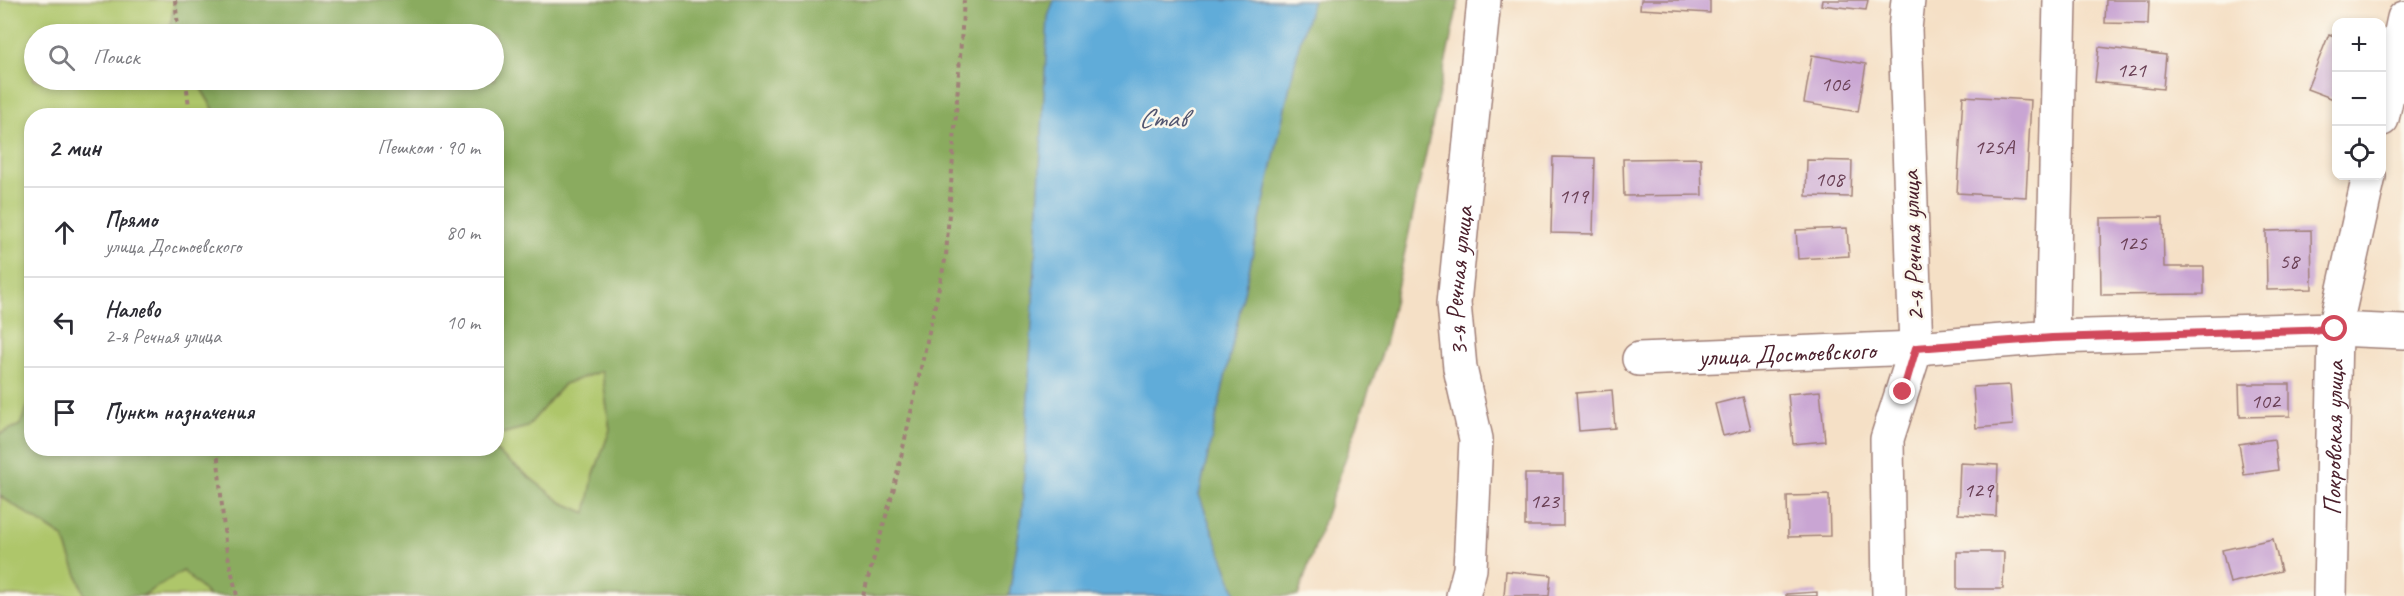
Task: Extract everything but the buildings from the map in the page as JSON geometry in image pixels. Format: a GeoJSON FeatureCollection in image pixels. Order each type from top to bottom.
{"type":"FeatureCollection","features":[{"type":"Feature","properties":{"kind":"street","name":"3-я Речная улица"},"geometry":{"type":"LineString","coordinates":[[1463,596],[1470,569],[1476,440],[1460,368],[1454,303],[1484,0]]}},
{"type":"Feature","properties":{"kind":"street","name":"2-я Речная улица"},"geometry":{"type":"LineString","coordinates":[[1889,596],[1887,439],[1916,348],[1905,29],[1908,0]]}},
{"type":"Feature","properties":{"kind":"street"},"geometry":{"type":"LineString","coordinates":[[2052,338],[2060,0]]}},
{"type":"Feature","properties":{"kind":"street"},"geometry":{"type":"LineString","coordinates":[[2386,101],[2404,18]]}},
{"type":"Feature","properties":{"kind":"street","name":"Покровская улица"},"geometry":{"type":"LineString","coordinates":[[2330,596],[2335,329],[2368,180]]}},
{"type":"Feature","properties":{"kind":"street","name":"улица Достоевского"},"geometry":{"type":"LineString","coordinates":[[1639,359],[1916,348],[2052,338],[2335,329],[2404,332]]}},
{"type":"Feature","properties":{"kind":"path"},"geometry":{"type":"LineString","coordinates":[[175,0],[178,24]]}},
{"type":"Feature","properties":{"kind":"path"},"geometry":{"type":"LineString","coordinates":[[863,596],[894,488],[946,256],[964,0]]}},
{"type":"Feature","properties":{"kind":"path"},"geometry":{"type":"LineString","coordinates":[[187,90],[189,108]]}},
{"type":"Feature","properties":{"kind":"path"},"geometry":{"type":"LineString","coordinates":[[218,456],[225,542],[237,596]]}},
{"type":"Feature","properties":{"kind":"green space"},"geometry":{"type":"Polygon","coordinates":[[[0,0],[175,0],[170,24],[24,24],[24,90],[202,90],[213,108],[24,108],[24,416],[20,425],[0,434],[0,0]]]}},
{"type":"Feature","properties":{"kind":"green space"},"geometry":{"type":"Polygon","coordinates":[[[175,0],[1459,0],[1385,344],[1298,596],[209,596],[183,571],[142,596],[85,596],[63,537],[0,496],[0,434],[20,425],[24,416],[24,456],[502,456],[561,502],[586,513],[593,477],[610,430],[602,371],[564,384],[527,427],[504,433],[504,108],[213,108],[202,90],[504,90],[504,24],[170,24],[175,0]]]}},
{"type":"Feature","properties":{"kind":"green space"},"geometry":{"type":"Polygon","coordinates":[[[602,371],[610,430],[593,477],[587,513],[561,502],[503,456],[504,433],[527,427],[564,384],[602,371]]]}},
{"type":"Feature","properties":{"kind":"green space"},"geometry":{"type":"Polygon","coordinates":[[[0,496],[63,537],[85,596],[0,596],[0,496]]]}},
{"type":"Feature","properties":{"kind":"green space"},"geometry":{"type":"Polygon","coordinates":[[[183,570],[209,596],[142,596],[183,570]]]}},
{"type":"Feature","properties":{"kind":"water","name":"Став"},"geometry":{"type":"Polygon","coordinates":[[[1054,0],[1313,0],[1299,45],[1199,495],[1237,596],[1009,596],[1022,513],[1048,17],[1054,0]]]}},
{"type":"Feature","properties":{"kind":"route"},"geometry":{"type":"LineString","coordinates":[[1903,392],[1916,348],[2052,338],[2335,329]]}}]}
